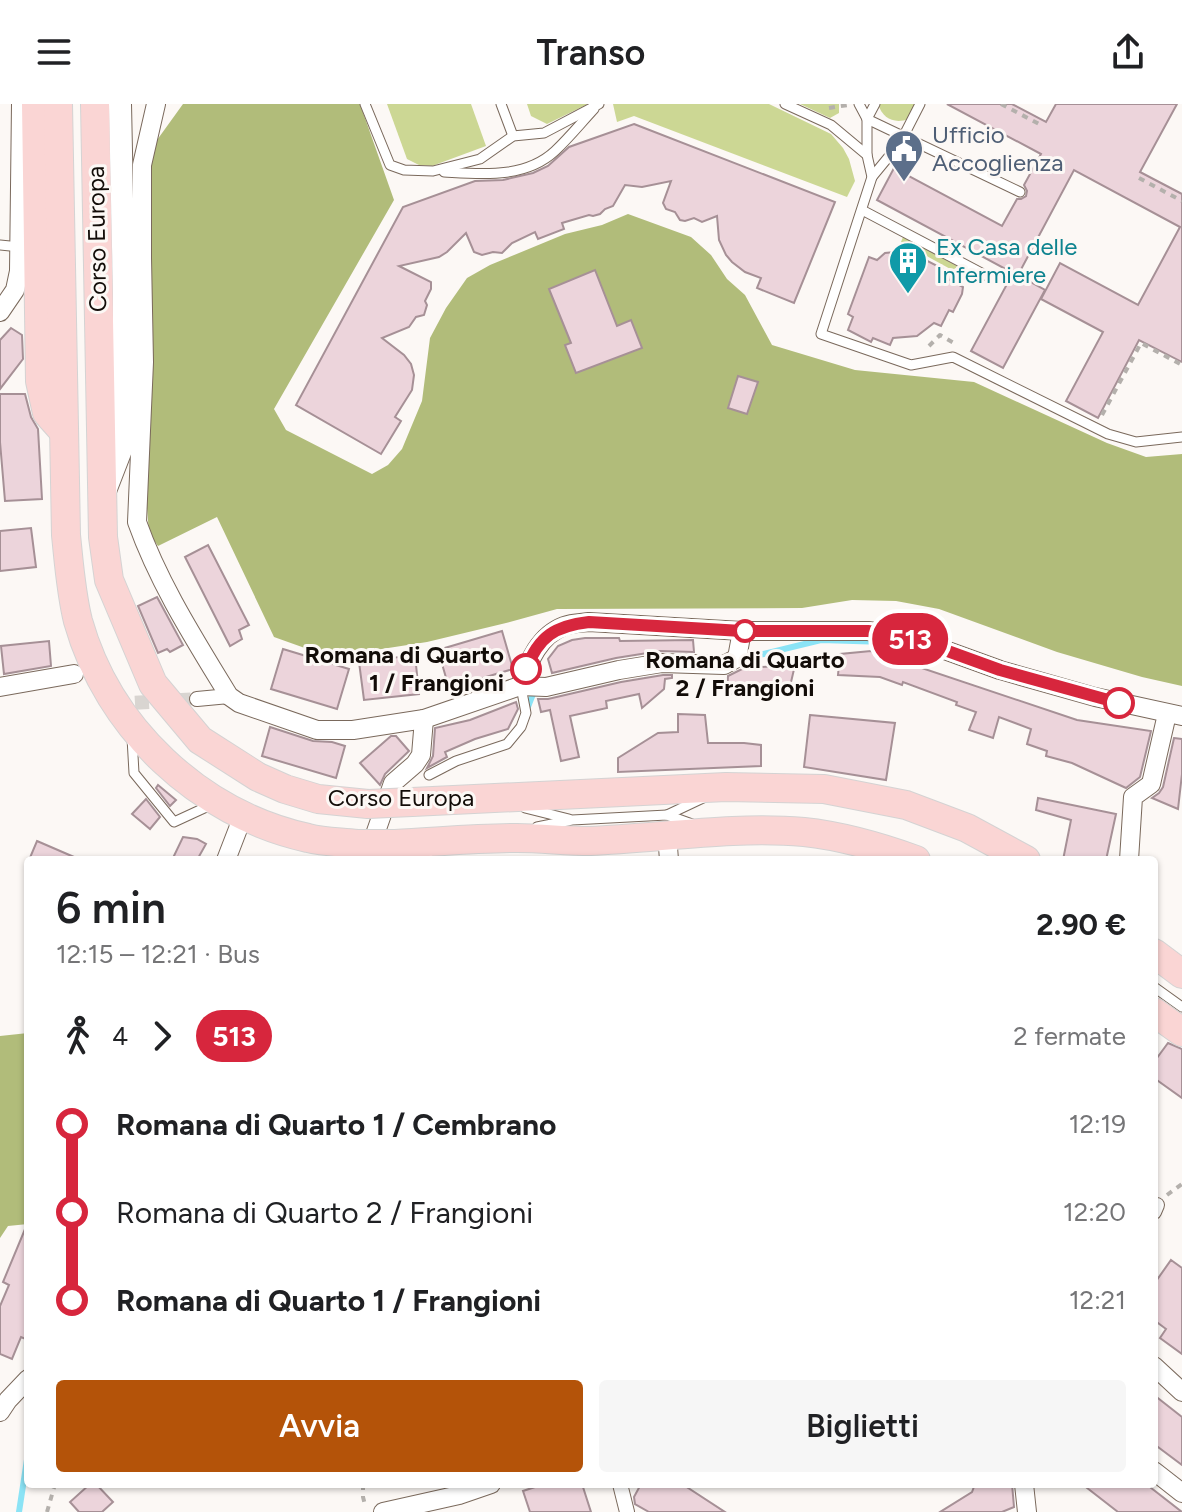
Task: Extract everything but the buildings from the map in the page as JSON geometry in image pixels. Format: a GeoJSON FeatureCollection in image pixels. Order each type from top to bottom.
{"type":"FeatureCollection","features":[{"type":"Feature","properties":{"kind":"main road"},"geometry":{"type":"LineString","coordinates":[[36,104],[40,381],[47,413],[65,433]]}},
{"type":"Feature","properties":{"kind":"main road","name":"Corso Europa"},"geometry":{"type":"LineString","coordinates":[[58,104],[66,535],[71,584],[85,670],[157,756],[200,792],[243,816],[276,829],[363,854],[395,844],[547,849],[588,841],[782,831],[853,841],[901,856]]}},
{"type":"Feature","properties":{"kind":"main road","name":"Corso Europa"},"geometry":{"type":"LineString","coordinates":[[95,104],[103,537],[109,580],[153,684],[200,740],[258,777],[318,799],[368,804],[726,787],[824,789],[906,805],[967,828],[1019,856]]}},
{"type":"Feature","properties":{"kind":"main road"},"geometry":{"type":"LineString","coordinates":[[1158,956],[1182,974]]}},
{"type":"Feature","properties":{"kind":"main road"},"geometry":{"type":"LineString","coordinates":[[1158,1015],[1182,1032]]}},
{"type":"Feature","properties":{"kind":"street"},"geometry":{"type":"LineString","coordinates":[[0,312],[15,290],[19,271],[21,104]]}},
{"type":"Feature","properties":{"kind":"street"},"geometry":{"type":"LineString","coordinates":[[103,496],[124,442],[125,307],[120,104]]}},
{"type":"Feature","properties":{"kind":"street"},"geometry":{"type":"LineString","coordinates":[[156,104],[142,165],[144,362],[137,522],[179,611],[229,696],[239,703],[317,730],[353,730],[424,719],[520,686],[546,687],[662,663],[724,665],[737,658],[742,631]]}},
{"type":"Feature","properties":{"kind":"street"},"geometry":{"type":"LineString","coordinates":[[0,268],[19,271]]}},
{"type":"Feature","properties":{"kind":"street"},"geometry":{"type":"LineString","coordinates":[[520,686],[532,653],[552,633],[566,625],[589,622],[742,631],[868,631],[920,641],[1014,674],[1175,715],[1151,784],[1133,797],[1129,856]]}},
{"type":"Feature","properties":{"kind":"street"},"geometry":{"type":"LineString","coordinates":[[0,687],[85,670]]}},
{"type":"Feature","properties":{"kind":"street"},"geometry":{"type":"LineString","coordinates":[[197,699],[229,696]]}},
{"type":"Feature","properties":{"kind":"street"},"geometry":{"type":"LineString","coordinates":[[383,856],[363,854],[393,783],[421,755],[424,719]]}},
{"type":"Feature","properties":{"kind":"street"},"geometry":{"type":"LineString","coordinates":[[228,856],[243,816]]}},
{"type":"Feature","properties":{"kind":"street"},"geometry":{"type":"LineString","coordinates":[[1158,1370],[1182,1392]]}},
{"type":"Feature","properties":{"kind":"street"},"geometry":{"type":"LineString","coordinates":[[0,1412],[24,1383]]}},
{"type":"Feature","properties":{"kind":"street"},"geometry":{"type":"LineString","coordinates":[[1158,1474],[1182,1493]]}},
{"type":"Feature","properties":{"kind":"street"},"geometry":{"type":"LineString","coordinates":[[383,1512],[478,1488]]}},
{"type":"Feature","properties":{"kind":"street"},"geometry":{"type":"LineString","coordinates":[[621,1488],[627,1512]]}},
{"type":"Feature","properties":{"kind":"street"},"geometry":{"type":"LineString","coordinates":[[1024,1488],[1027,1512]]}},
{"type":"Feature","properties":{"kind":"lane"},"geometry":{"type":"LineString","coordinates":[[365,104],[390,165],[404,170],[494,174],[525,168],[552,154],[599,104]]}},
{"type":"Feature","properties":{"kind":"lane"},"geometry":{"type":"LineString","coordinates":[[501,104],[513,136]]}},
{"type":"Feature","properties":{"kind":"lane"},"geometry":{"type":"LineString","coordinates":[[433,171],[480,159],[513,136],[544,133],[599,104]]}},
{"type":"Feature","properties":{"kind":"lane"},"geometry":{"type":"LineString","coordinates":[[785,104],[831,125],[867,155]]}},
{"type":"Feature","properties":{"kind":"lane"},"geometry":{"type":"LineString","coordinates":[[856,104],[867,119],[1020,192]]}},
{"type":"Feature","properties":{"kind":"lane"},"geometry":{"type":"LineString","coordinates":[[872,177],[867,155],[867,119],[875,104]]}},
{"type":"Feature","properties":{"kind":"lane"},"geometry":{"type":"LineString","coordinates":[[920,104],[900,143],[872,177],[821,334],[911,365],[953,357],[1108,434],[1136,442],[1182,437]]}},
{"type":"Feature","properties":{"kind":"lane"},"geometry":{"type":"LineString","coordinates":[[862,210],[991,278]]}},
{"type":"Feature","properties":{"kind":"lane"},"geometry":{"type":"LineString","coordinates":[[0,245],[20,247]]}},
{"type":"Feature","properties":{"kind":"lane"},"geometry":{"type":"LineString","coordinates":[[429,775],[456,761],[507,744],[521,727],[526,713],[520,686]]}},
{"type":"Feature","properties":{"kind":"lane"},"geometry":{"type":"LineString","coordinates":[[131,727],[134,773],[174,822],[217,802]]}},
{"type":"Feature","properties":{"kind":"lane"},"geometry":{"type":"LineString","coordinates":[[667,836],[726,787]]}},
{"type":"Feature","properties":{"kind":"lane"},"geometry":{"type":"LineString","coordinates":[[488,798],[572,820]]}},
{"type":"Feature","properties":{"kind":"lane"},"geometry":{"type":"LineString","coordinates":[[478,845],[572,820]]}},
{"type":"Feature","properties":{"kind":"lane","name":"Corso Europa"},"geometry":{"type":"LineString","coordinates":[[572,820],[667,836]]}},
{"type":"Feature","properties":{"kind":"lane"},"geometry":{"type":"LineString","coordinates":[[1158,990],[1182,1007]]}},
{"type":"Feature","properties":{"kind":"path"},"geometry":{"type":"LineString","coordinates":[[827,108],[856,104]]}},
{"type":"Feature","properties":{"kind":"path"},"geometry":{"type":"LineString","coordinates":[[1001,104],[1043,126]]}},
{"type":"Feature","properties":{"kind":"path"},"geometry":{"type":"LineString","coordinates":[[1139,178],[1182,201]]}},
{"type":"Feature","properties":{"kind":"path"},"geometry":{"type":"LineString","coordinates":[[940,335],[966,350]]}},
{"type":"Feature","properties":{"kind":"path"},"geometry":{"type":"LineString","coordinates":[[1099,420],[1141,343],[1182,365]]}},
{"type":"Feature","properties":{"kind":"path"},"geometry":{"type":"LineString","coordinates":[[47,1512],[54,1488]]}},
{"type":"Feature","properties":{"kind":"green space"},"geometry":{"type":"Polygon","coordinates":[[[183,104],[360,104],[394,200],[274,409],[286,430],[372,474],[388,465],[402,449],[422,401],[430,338],[467,278],[490,265],[565,234],[602,225],[628,214],[691,237],[711,255],[727,279],[745,295],[772,345],[855,370],[974,382],[1107,443],[1146,457],[1182,454],[1182,686],[1057,652],[939,609],[896,601],[852,600],[802,608],[557,609],[427,642],[330,657],[274,637],[217,517],[158,546],[149,533],[149,164],[152,147],[183,104]]]}},
{"type":"Feature","properties":{"kind":"green space"},"geometry":{"type":"Polygon","coordinates":[[[387,104],[471,104],[486,146],[432,166],[419,165],[407,159],[387,104]]]}},
{"type":"Feature","properties":{"kind":"green space"},"geometry":{"type":"Polygon","coordinates":[[[527,104],[588,104],[547,124],[531,116],[527,104]]]}},
{"type":"Feature","properties":{"kind":"green space"},"geometry":{"type":"Polygon","coordinates":[[[613,104],[769,104],[831,134],[849,159],[855,181],[847,197],[634,116],[617,122],[613,104]]]}},
{"type":"Feature","properties":{"kind":"green space"},"geometry":{"type":"Polygon","coordinates":[[[800,104],[839,104],[839,113],[830,118],[800,104]]]}},
{"type":"Feature","properties":{"kind":"green space"},"geometry":{"type":"Polygon","coordinates":[[[878,104],[916,104],[909,119],[899,121],[886,117],[878,104]]]}},
{"type":"Feature","properties":{"kind":"green space"},"geometry":{"type":"Polygon","coordinates":[[[903,237],[957,266],[954,271],[901,242],[903,237]]]}},
{"type":"Feature","properties":{"kind":"green space"},"geometry":{"type":"Polygon","coordinates":[[[24,1033],[24,1224],[8,1226],[0,1238],[0,1036],[24,1033]]]}},
{"type":"Feature","properties":{"kind":"waterway"},"geometry":{"type":"LineString","coordinates":[[739,660],[821,640],[886,642]]}},
{"type":"Feature","properties":{"kind":"waterway"},"geometry":{"type":"LineString","coordinates":[[526,712],[535,689]]}},
{"type":"Feature","properties":{"kind":"waterway"},"geometry":{"type":"LineString","coordinates":[[19,1512],[24,1479]]}},
{"type":"Feature","properties":{"kind":"tunnel"},"geometry":{"type":"LineString","coordinates":[[114,704],[197,699]]}},
{"type":"Feature","properties":{"kind":"bus line","name":"513"},"geometry":{"type":"LineString","coordinates":[[526,669],[532,653],[552,633],[566,625],[589,622],[742,631],[868,631],[920,641],[1000,670],[1119,703]]}},
{"type":"Feature","properties":{"kind":"place","name":"Ufficio Accoglienza"},"geometry":{"type":"Point","coordinates":[904,183]}},
{"type":"Feature","properties":{"kind":"place","name":"Ex Casa delle Infermiere"},"geometry":{"type":"Point","coordinates":[908,295]}},
{"type":"Feature","properties":{"kind":"place","name":"Romana di Quarto 2 / Frangioni"},"geometry":{"type":"Point","coordinates":[745,631]}},
{"type":"Feature","properties":{"kind":"place","name":"Romana di Quarto 1 / Frangioni"},"geometry":{"type":"Point","coordinates":[526,669]}}]}
